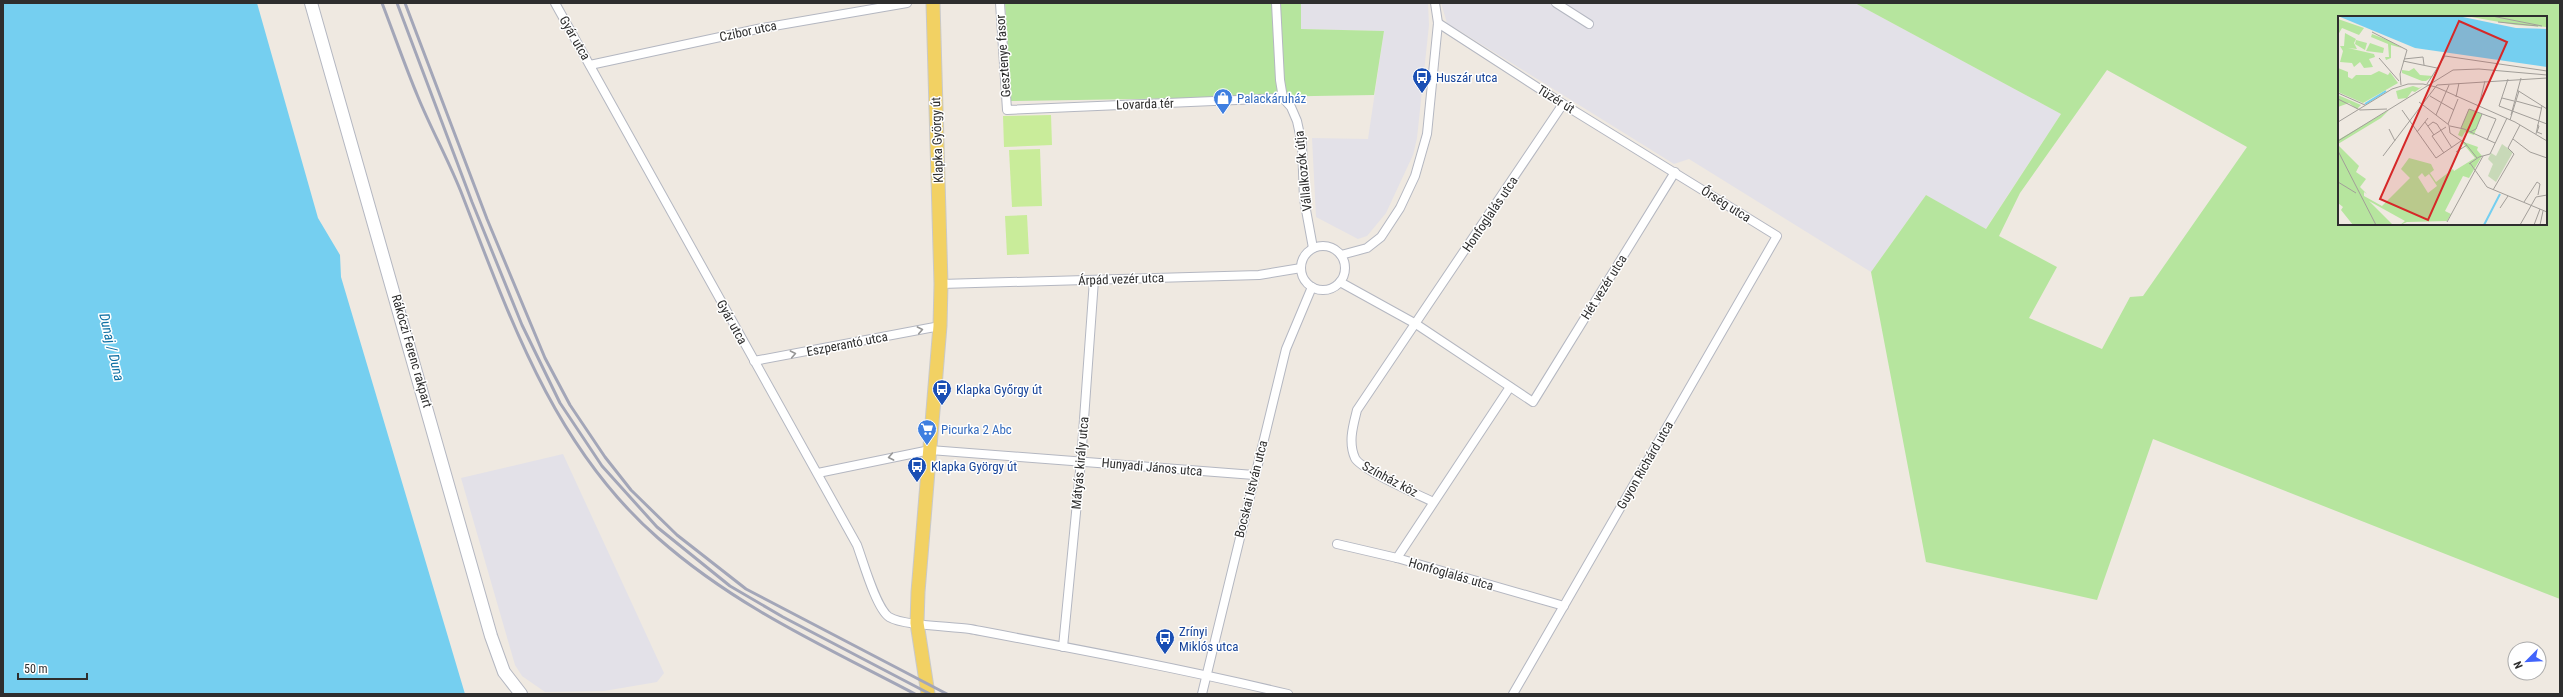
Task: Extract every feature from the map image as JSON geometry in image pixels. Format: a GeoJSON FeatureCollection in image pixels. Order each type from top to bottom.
{"type":"FeatureCollection","features":[{"type":"Feature","properties":{"kind":"main road","name":"Klapka György út"},"geometry":{"type":"LineString","coordinates":[[927,689],[917,623],[919,568],[940,326],[941,284],[933,3]]}},
{"type":"Feature","properties":{"kind":"street","name":"Rákóczi Ferenc rakpart"},"geometry":{"type":"LineString","coordinates":[[311,3],[490,636],[504,672],[521,694]]}},
{"type":"Feature","properties":{"kind":"street","name":"Gyár utca"},"geometry":{"type":"LineString","coordinates":[[555,3],[857,545],[885,613],[897,620],[917,623]]}},
{"type":"Feature","properties":{"kind":"street","name":"Czibor utca"},"geometry":{"type":"LineString","coordinates":[[590,65],[762,28],[907,3]]}},
{"type":"Feature","properties":{"kind":"street","name":"Gesztenye fasor"},"geometry":{"type":"LineString","coordinates":[[1000,3],[1007,110]]}},
{"type":"Feature","properties":{"kind":"street","name":"Vállalkozók útja"},"geometry":{"type":"LineString","coordinates":[[1276,3],[1277,55],[1283,98],[1291,107],[1297,121],[1302,144],[1304,199],[1313,248]]}},
{"type":"Feature","properties":{"kind":"street"},"geometry":{"type":"LineString","coordinates":[[1341,255],[1367,248],[1381,237],[1400,208],[1415,176],[1427,134],[1438,23],[1435,3]]}},
{"type":"Feature","properties":{"kind":"street"},"geometry":{"type":"LineString","coordinates":[[1556,3],[1589,24]]}},
{"type":"Feature","properties":{"kind":"street","name":"Tüzér út"},"geometry":{"type":"LineString","coordinates":[[1438,23],[1563,104],[1675,172]]}},
{"type":"Feature","properties":{"kind":"street","name":"Lovarda tér"},"geometry":{"type":"LineString","coordinates":[[1007,110],[1283,98]]}},
{"type":"Feature","properties":{"kind":"street","name":"Honfoglalás utca"},"geometry":{"type":"LineString","coordinates":[[1353,451],[1351,431],[1357,410],[1563,104]]}},
{"type":"Feature","properties":{"kind":"street","name":"Őrség utca"},"geometry":{"type":"LineString","coordinates":[[1675,172],[1777,236]]}},
{"type":"Feature","properties":{"kind":"street","name":"Hét vezér utca"},"geometry":{"type":"LineString","coordinates":[[1510,387],[1533,402],[1675,172]]}},
{"type":"Feature","properties":{"kind":"street","name":"Guyon Richárd utca"},"geometry":{"type":"LineString","coordinates":[[1513,694],[1777,236]]}},
{"type":"Feature","properties":{"kind":"street"},"geometry":{"type":"LineString","coordinates":[[1325,246],[1334,248],[1341,255],[1345,269],[1340,282],[1327,290],[1312,287],[1306,282],[1301,268],[1302,260],[1313,248],[1325,246]]}},
{"type":"Feature","properties":{"kind":"street","name":"Árpád vezér utca"},"geometry":{"type":"LineString","coordinates":[[941,284],[1259,275],[1301,268]]}},
{"type":"Feature","properties":{"kind":"street","name":"Mátyás király utca"},"geometry":{"type":"LineString","coordinates":[[1063,647],[1081,461],[1094,280]]}},
{"type":"Feature","properties":{"kind":"street"},"geometry":{"type":"LineString","coordinates":[[1340,282],[1416,324],[1510,387],[1397,558]]}},
{"type":"Feature","properties":{"kind":"street","name":"Bocskai István utca"},"geometry":{"type":"LineString","coordinates":[[1202,694],[1254,475],[1286,349],[1312,287]]}},
{"type":"Feature","properties":{"kind":"street","name":"Eszperantó utca"},"geometry":{"type":"LineString","coordinates":[[754,361],[940,326]]}},
{"type":"Feature","properties":{"kind":"street","name":"Hunyadi János utca"},"geometry":{"type":"LineString","coordinates":[[818,474],[930,450],[1254,475]]}},
{"type":"Feature","properties":{"kind":"street","name":"Színház köz"},"geometry":{"type":"LineString","coordinates":[[1353,451],[1360,466],[1433,502]]}},
{"type":"Feature","properties":{"kind":"street","name":"Honfoglalás utca"},"geometry":{"type":"LineString","coordinates":[[1337,544],[1397,558],[1564,606]]}},
{"type":"Feature","properties":{"kind":"street"},"geometry":{"type":"LineString","coordinates":[[917,623],[958,627],[1206,674],[1288,694]]}},
{"type":"Feature","properties":{"kind":"shaded area"},"geometry":{"type":"Polygon","coordinates":[[[1301,3],[1428,3],[1429,25],[1417,138],[1413,155],[1386,213],[1367,236],[1358,239],[1316,217],[1312,138],[1368,139],[1384,31],[1301,29],[1301,3]]]}},
{"type":"Feature","properties":{"kind":"shaded area"},"geometry":{"type":"Polygon","coordinates":[[[1441,3],[1855,3],[2061,114],[1985,230],[1926,195],[1871,272],[1689,159],[1674,164],[1447,23],[1441,3]]]}},
{"type":"Feature","properties":{"kind":"shaded area"},"geometry":{"type":"Polygon","coordinates":[[[563,454],[664,673],[657,682],[604,691],[545,692],[522,676],[515,665],[461,478],[563,454]]]}},
{"type":"Feature","properties":{"kind":"green space"},"geometry":{"type":"Polygon","coordinates":[[[1005,3],[1301,3],[1301,29],[1384,31],[1374,95],[1011,101],[1005,3]]]}},
{"type":"Feature","properties":{"kind":"green space"},"geometry":{"type":"Polygon","coordinates":[[[1855,3],[2560,3],[2560,599],[2153,439],[2097,600],[1926,562],[1871,272],[1926,195],[1986,229],[2061,114],[1855,3]],[[2107,70],[2020,193],[1999,236],[2057,267],[2029,318],[2102,349],[2130,297],[2143,296],[2247,147],[2107,70]]]}},
{"type":"Feature","properties":{"kind":"green space"},"geometry":{"type":"Polygon","coordinates":[[[1051,115],[1052,145],[1004,147],[1003,116],[1051,115]]]}},
{"type":"Feature","properties":{"kind":"green space"},"geometry":{"type":"Polygon","coordinates":[[[1040,149],[1042,206],[1012,207],[1009,150],[1040,149]]]}},
{"type":"Feature","properties":{"kind":"green space"},"geometry":{"type":"Polygon","coordinates":[[[1027,215],[1029,254],[1007,255],[1005,216],[1027,215]]]}},
{"type":"Feature","properties":{"kind":"water","name":"Dunaj / Duna"},"geometry":{"type":"Polygon","coordinates":[[[3,3],[257,3],[318,218],[340,255],[341,277],[465,694],[3,694],[3,3]]]}},
{"type":"Feature","properties":{"kind":"railway"},"geometry":{"type":"LineString","coordinates":[[382,3],[418,97],[458,184],[499,290],[519,336],[540,380],[564,423],[591,464],[622,503],[658,538],[718,585],[814,642],[915,694]]}},
{"type":"Feature","properties":{"kind":"railway"},"geometry":{"type":"LineString","coordinates":[[397,3],[472,202],[522,325],[560,403],[602,466],[657,527],[730,586],[783,617],[930,694]]}},
{"type":"Feature","properties":{"kind":"railway"},"geometry":{"type":"LineString","coordinates":[[405,3],[487,219],[545,358],[570,405],[605,457],[631,490],[677,535],[746,589],[947,694]]}},
{"type":"Feature","properties":{"kind":"place","name":"Huszár utca"},"geometry":{"type":"Point","coordinates":[1422,94]}},
{"type":"Feature","properties":{"kind":"place","name":"Palackáruház"},"geometry":{"type":"Point","coordinates":[1223,115]}},
{"type":"Feature","properties":{"kind":"place","name":"Klapka Győrgy út"},"geometry":{"type":"Point","coordinates":[942,406]}},
{"type":"Feature","properties":{"kind":"place","name":"Picurka 2 Abc"},"geometry":{"type":"Point","coordinates":[927,446]}},
{"type":"Feature","properties":{"kind":"place","name":"Klapka György út"},"geometry":{"type":"Point","coordinates":[917,483]}},
{"type":"Feature","properties":{"kind":"place","name":"Zrínyi Miklós utca"},"geometry":{"type":"Point","coordinates":[1165,655]}}]}
